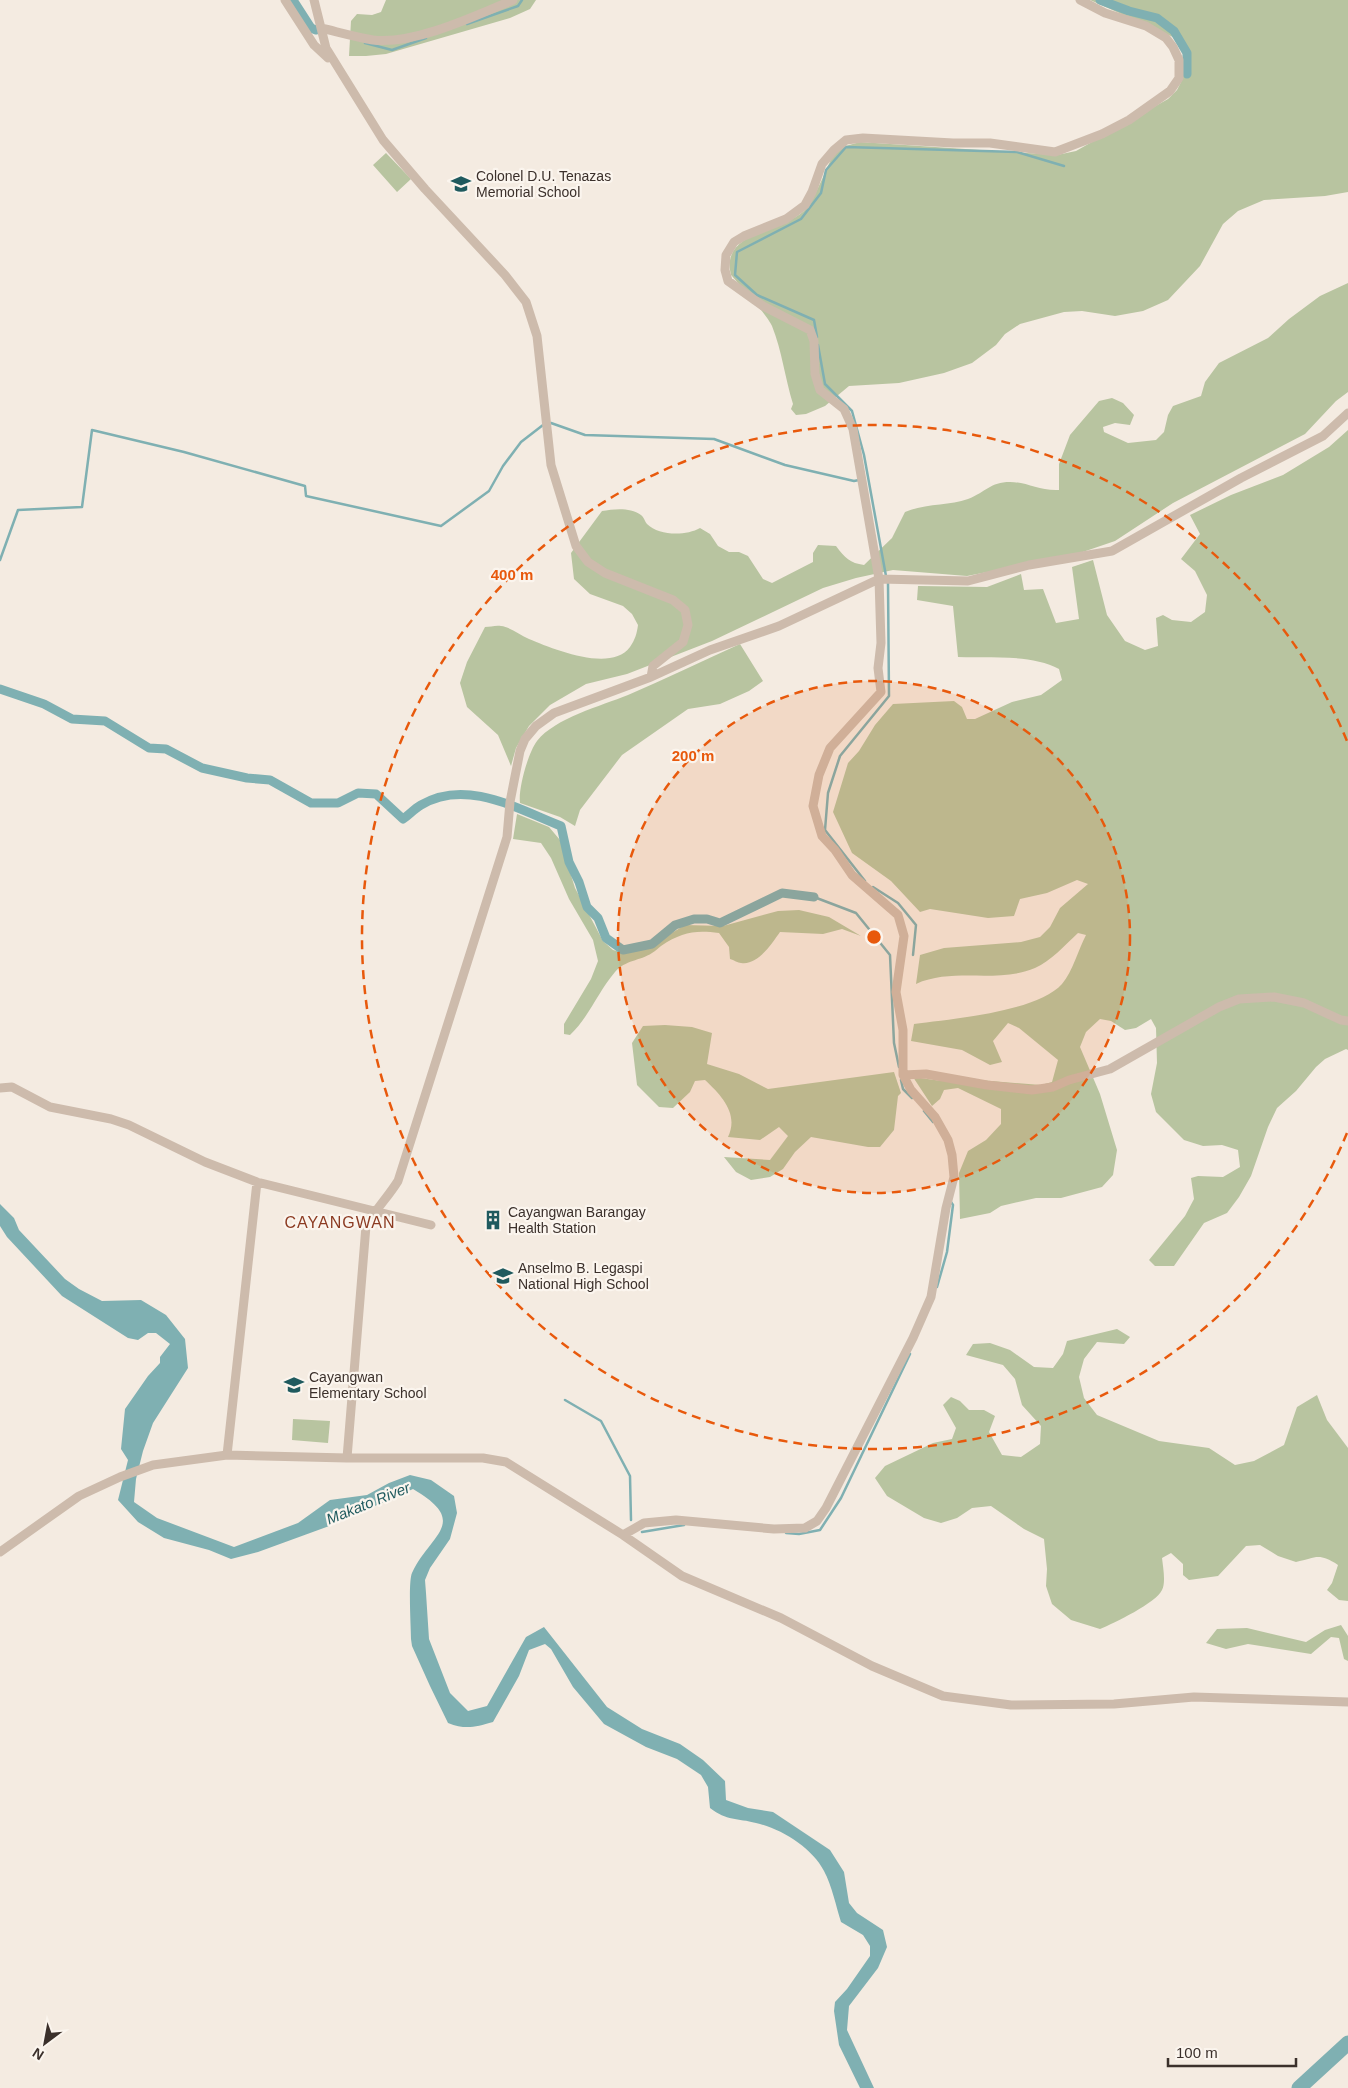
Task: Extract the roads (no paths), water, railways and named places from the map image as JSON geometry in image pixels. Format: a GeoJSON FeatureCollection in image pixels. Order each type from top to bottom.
{"type":"FeatureCollection","features":[{"type":"Feature","properties":{"kind":"street"},"geometry":{"type":"LineString","coordinates":[[285,0],[314,45],[339,69]]}},
{"type":"Feature","properties":{"kind":"street"},"geometry":{"type":"LineString","coordinates":[[314,0],[326,48],[384,140],[425,189],[505,275],[526,302],[537,336],[551,465],[576,546],[588,562],[605,573],[673,600],[685,610],[688,626],[682,642],[654,666],[651,677]]}},
{"type":"Feature","properties":{"kind":"street"},"geometry":{"type":"LineString","coordinates":[[321,28],[374,40],[406,39],[469,18],[513,0]]}},
{"type":"Feature","properties":{"kind":"street"},"geometry":{"type":"LineString","coordinates":[[623,1535],[644,1524],[676,1520],[774,1529],[806,1528],[817,1521],[826,1508],[913,1338],[931,1297],[946,1208],[954,1177],[952,1155],[948,1140],[935,1117],[911,1090],[903,1075],[903,1030],[896,992],[904,936],[898,915],[852,875],[835,850],[822,836],[813,806],[820,774],[830,748],[880,692],[878,668],[881,643],[879,579],[853,429],[844,409],[820,390],[815,374],[814,341],[810,330],[763,306],[728,281],[724,270],[726,255],[734,242],[786,219],[805,205],[822,164],[846,140],[863,138],[990,143],[1055,152],[1102,134],[1129,120],[1170,91],[1178,78],[1179,60],[1166,38],[1146,26],[1105,13],[1080,0]]}},
{"type":"Feature","properties":{"kind":"street"},"geometry":{"type":"LineString","coordinates":[[347,1458],[366,1226],[375,1211],[388,1198],[398,1180],[507,836],[510,802],[520,751],[525,740],[536,726],[554,713],[651,677],[710,650],[779,626],[879,579],[968,581],[1029,565],[1112,551],[1241,478],[1323,436],[1348,413]]}},
{"type":"Feature","properties":{"kind":"street"},"geometry":{"type":"LineString","coordinates":[[903,1075],[926,1074],[987,1085],[1032,1090],[1053,1087],[1069,1080],[1110,1069],[1219,1007],[1239,999],[1274,997],[1304,1003],[1348,1021]]}},
{"type":"Feature","properties":{"kind":"street"},"geometry":{"type":"LineString","coordinates":[[0,1088],[12,1087],[50,1107],[111,1119],[129,1125],[206,1162],[257,1182],[431,1225]]}},
{"type":"Feature","properties":{"kind":"street"},"geometry":{"type":"LineString","coordinates":[[227,1455],[257,1182]]}},
{"type":"Feature","properties":{"kind":"street"},"geometry":{"type":"LineString","coordinates":[[0,1552],[79,1496],[120,1477],[153,1465],[227,1455],[347,1458],[483,1458],[506,1462],[623,1535],[682,1576],[781,1618],[872,1666],[943,1696],[1011,1705],[1114,1704],[1194,1697],[1348,1702]]}},
{"type":"Feature","properties":{"kind":"water","name":"Makato River"},"geometry":{"type":"Polygon","coordinates":[[[0,1204],[14,1218],[19,1230],[65,1279],[102,1301],[141,1300],[166,1315],[185,1339],[188,1368],[153,1423],[136,1479],[134,1502],[157,1518],[234,1547],[298,1523],[330,1500],[367,1495],[389,1483],[410,1475],[431,1480],[454,1496],[457,1513],[450,1539],[430,1568],[425,1580],[429,1639],[450,1693],[468,1711],[487,1706],[526,1637],[544,1627],[607,1707],[642,1729],[680,1744],[703,1760],[725,1781],[726,1800],[748,1808],[773,1812],[830,1850],[844,1872],[849,1903],[857,1913],[883,1930],[887,1947],[878,1968],[849,2006],[847,2030],[874,2088],[860,2088],[839,2045],[834,2011],[835,2002],[847,1989],[870,1956],[870,1946],[863,1935],[841,1922],[827,1877],[819,1863],[804,1847],[776,1830],[756,1823],[727,1817],[710,1808],[708,1787],[701,1775],[677,1759],[646,1747],[604,1724],[573,1687],[551,1649],[545,1644],[529,1650],[519,1676],[493,1722],[471,1727],[448,1723],[412,1646],[411,1639],[410,1595],[412,1573],[436,1538],[443,1520],[440,1511],[430,1501],[413,1489],[332,1525],[258,1552],[231,1559],[209,1550],[164,1538],[138,1522],[118,1500],[128,1460],[121,1449],[125,1409],[148,1376],[160,1363],[160,1357],[170,1344],[156,1333],[148,1333],[138,1340],[128,1338],[62,1296],[7,1237],[0,1226],[0,1204]]]}},
{"type":"Feature","properties":{"kind":"waterway"},"geometry":{"type":"LineString","coordinates":[[293,0],[311,28],[316,30]]}},
{"type":"Feature","properties":{"kind":"waterway"},"geometry":{"type":"LineString","coordinates":[[467,24],[518,6],[522,0]]}},
{"type":"Feature","properties":{"kind":"waterway"},"geometry":{"type":"LineString","coordinates":[[1100,0],[1129,11],[1157,18],[1174,31],[1187,53],[1187,74]]}},
{"type":"Feature","properties":{"kind":"waterway"},"geometry":{"type":"LineString","coordinates":[[365,43],[392,50],[426,38]]}},
{"type":"Feature","properties":{"kind":"waterway"},"geometry":{"type":"LineString","coordinates":[[817,337],[814,320],[757,295],[735,275],[737,252],[801,219],[821,193],[826,170],[846,147],[1017,152],[1064,166]]}},
{"type":"Feature","properties":{"kind":"waterway"},"geometry":{"type":"LineString","coordinates":[[818,345],[825,384],[852,411],[864,455],[886,576]]}},
{"type":"Feature","properties":{"kind":"waterway"},"geometry":{"type":"LineString","coordinates":[[551,423],[585,435],[714,439],[785,465],[854,481],[859,480]]}},
{"type":"Feature","properties":{"kind":"waterway"},"geometry":{"type":"LineString","coordinates":[[0,560],[18,510],[82,507],[92,430],[184,452],[305,486],[306,496],[441,526],[489,491],[503,466],[521,442],[543,425]]}},
{"type":"Feature","properties":{"kind":"waterway"},"geometry":{"type":"LineString","coordinates":[[865,881],[825,830],[828,793],[840,756],[889,696],[888,583]]}},
{"type":"Feature","properties":{"kind":"waterway"},"geometry":{"type":"LineString","coordinates":[[0,689],[44,704],[72,719],[105,721],[149,748],[166,749],[202,768],[247,778],[270,780],[311,803],[338,803],[358,793],[376,794],[403,819],[416,808],[438,797],[474,795],[510,805],[561,826],[569,862],[579,882],[587,907],[598,918],[606,938],[623,950],[652,944],[675,925],[694,919],[707,919],[720,923],[782,893],[814,897]]}},
{"type":"Feature","properties":{"kind":"waterway"},"geometry":{"type":"LineString","coordinates":[[873,887],[898,903],[916,925],[913,955]]}},
{"type":"Feature","properties":{"kind":"waterway"},"geometry":{"type":"LineString","coordinates":[[814,897],[856,913],[890,955],[894,1043],[899,1067]]}},
{"type":"Feature","properties":{"kind":"waterway"},"geometry":{"type":"LineString","coordinates":[[901,1080],[903,1089],[912,1098]]}},
{"type":"Feature","properties":{"kind":"waterway"},"geometry":{"type":"LineString","coordinates":[[924,1111],[933,1122]]}},
{"type":"Feature","properties":{"kind":"waterway"},"geometry":{"type":"LineString","coordinates":[[937,1287],[947,1252],[953,1205],[951,1202]]}},
{"type":"Feature","properties":{"kind":"waterway"},"geometry":{"type":"LineString","coordinates":[[786,1533],[799,1534],[820,1530],[841,1498],[910,1354]]}},
{"type":"Feature","properties":{"kind":"waterway"},"geometry":{"type":"LineString","coordinates":[[565,1400],[601,1421],[630,1476],[631,1520]]}},
{"type":"Feature","properties":{"kind":"waterway"},"geometry":{"type":"LineString","coordinates":[[642,1532],[684,1525]]}},
{"type":"Feature","properties":{"kind":"waterway"},"geometry":{"type":"LineString","coordinates":[[1299,2088],[1348,2043]]}},
{"type":"Feature","properties":{"kind":"place","name":"Colonel D.U. Tenazas Memorial School"},"geometry":{"type":"Point","coordinates":[461,184]}},
{"type":"Feature","properties":{"kind":"place","name":"Cayangwan Barangay Health Station"},"geometry":{"type":"Point","coordinates":[493,1220]}},
{"type":"Feature","properties":{"kind":"place","name":"Anselmo B. Legaspi National High School"},"geometry":{"type":"Point","coordinates":[503,1276]}},
{"type":"Feature","properties":{"kind":"place","name":"Cayangwan Elementary School"},"geometry":{"type":"Point","coordinates":[294,1385]}},
{"type":"Feature","properties":{"kind":"district","name":"CAYANGWAN"},"geometry":{"type":"Point","coordinates":[340,1222]}}]}
